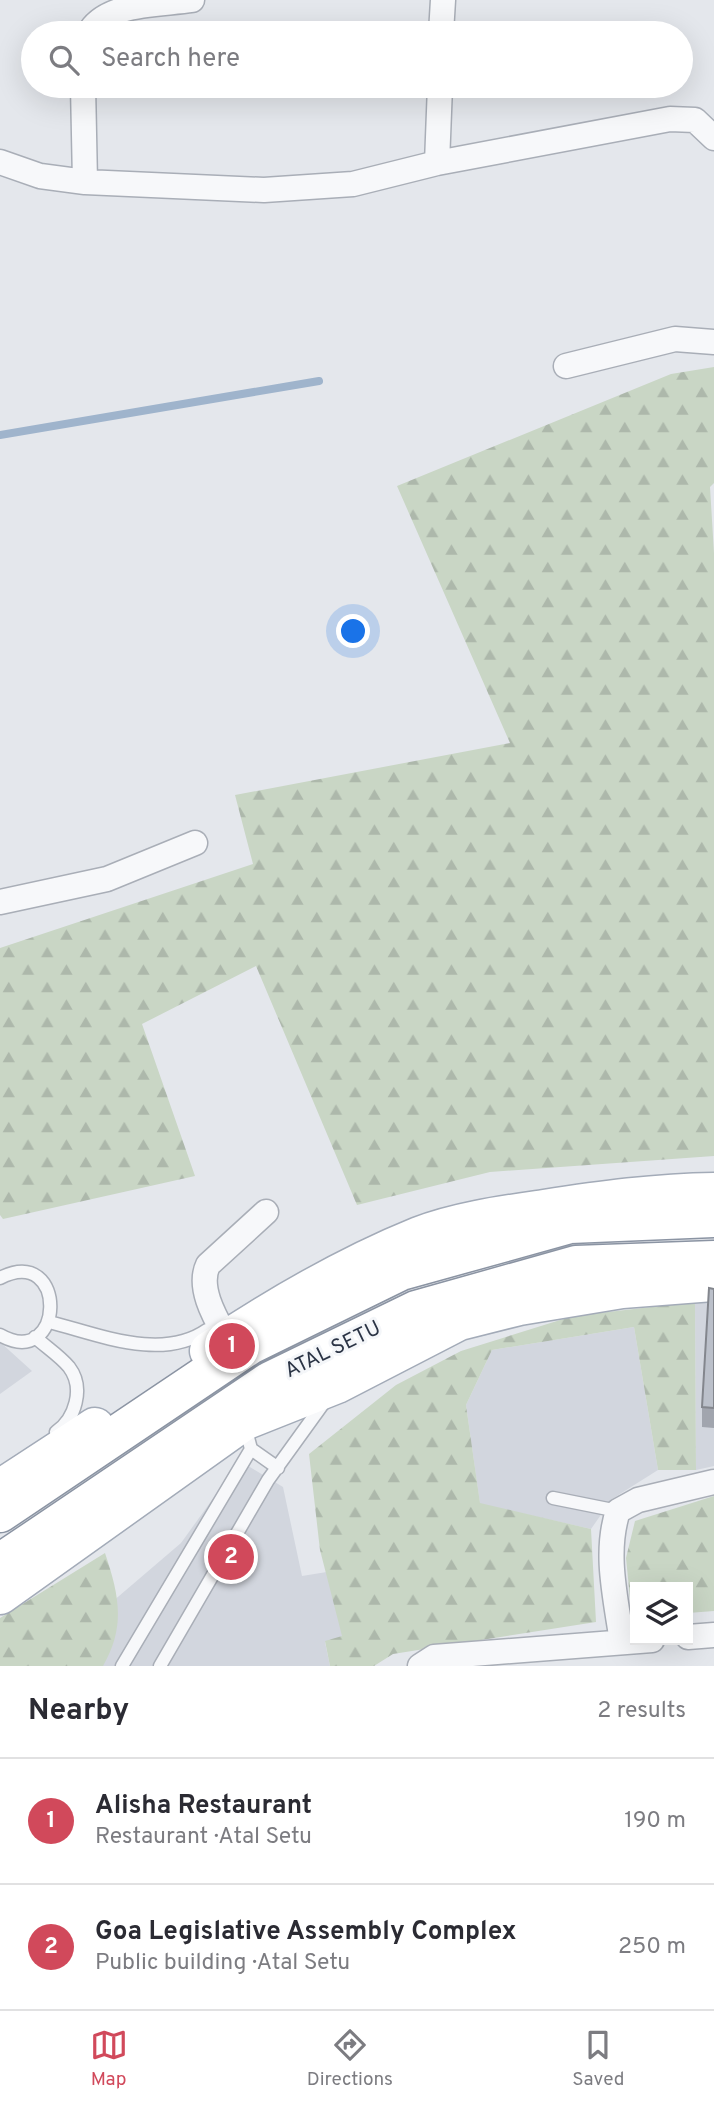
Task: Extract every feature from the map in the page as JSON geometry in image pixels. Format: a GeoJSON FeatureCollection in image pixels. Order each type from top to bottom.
{"type":"FeatureCollection","features":[{"type":"Feature","properties":{"kind":"main road"},"geometry":{"type":"LineString","coordinates":[[0,1489],[225,1326],[422,1235],[495,1216],[654,1192],[714,1192]]}},
{"type":"Feature","properties":{"kind":"main road","name":"ATAL SETU"},"geometry":{"type":"LineString","coordinates":[[0,1513],[250,1345],[401,1271],[570,1224],[714,1218]]}},
{"type":"Feature","properties":{"kind":"main road","name":"ATAL SETU"},"geometry":{"type":"LineString","coordinates":[[0,1563],[270,1381],[416,1310],[576,1265],[714,1259]]}},
{"type":"Feature","properties":{"kind":"main road"},"geometry":{"type":"LineString","coordinates":[[0,1595],[247,1435],[337,1384],[459,1321],[519,1306],[622,1289],[714,1282]]}},
{"type":"Feature","properties":{"kind":"street"},"geometry":{"type":"LineString","coordinates":[[95,21],[118,11],[192,0]]}},
{"type":"Feature","properties":{"kind":"street"},"geometry":{"type":"LineString","coordinates":[[442,21],[443,0]]}},
{"type":"Feature","properties":{"kind":"street"},"geometry":{"type":"LineString","coordinates":[[83,98],[85,182]]}},
{"type":"Feature","properties":{"kind":"street"},"geometry":{"type":"LineString","coordinates":[[437,163],[440,98]]}},
{"type":"Feature","properties":{"kind":"street"},"geometry":{"type":"LineString","coordinates":[[0,162],[40,176],[85,182],[264,190],[353,184],[437,163],[670,119],[695,120],[714,138]]}},
{"type":"Feature","properties":{"kind":"street"},"geometry":{"type":"LineString","coordinates":[[566,366],[675,339],[714,342]]}},
{"type":"Feature","properties":{"kind":"street"},"geometry":{"type":"LineString","coordinates":[[0,902],[107,879],[195,843]]}},
{"type":"Feature","properties":{"kind":"street"},"geometry":{"type":"LineString","coordinates":[[225,1326],[205,1289],[204,1273],[208,1265],[266,1212]]}},
{"type":"Feature","properties":{"kind":"street"},"geometry":{"type":"LineString","coordinates":[[622,1642],[612,1570],[611,1532],[618,1511],[638,1500],[714,1482]]}},
{"type":"Feature","properties":{"kind":"street"},"geometry":{"type":"LineString","coordinates":[[693,1637],[714,1635]]}},
{"type":"Feature","properties":{"kind":"street"},"geometry":{"type":"LineString","coordinates":[[420,1666],[434,1657],[630,1641]]}},
{"type":"Feature","properties":{"kind":"lane"},"geometry":{"type":"LineString","coordinates":[[0,1278],[23,1273],[42,1282],[52,1301],[49,1322],[35,1337],[24,1341],[1,1339]]}},
{"type":"Feature","properties":{"kind":"lane"},"geometry":{"type":"LineString","coordinates":[[288,1284],[331,1278]]}},
{"type":"Feature","properties":{"kind":"lane"},"geometry":{"type":"LineString","coordinates":[[49,1322],[131,1342],[162,1345],[178,1344],[225,1326]]}},
{"type":"Feature","properties":{"kind":"lane"},"geometry":{"type":"LineString","coordinates":[[35,1337],[69,1367],[76,1390],[72,1416],[65,1426],[43,1440]]}},
{"type":"Feature","properties":{"kind":"lane"},"geometry":{"type":"LineString","coordinates":[[160,1666],[278,1468],[337,1384]]}},
{"type":"Feature","properties":{"kind":"lane"},"geometry":{"type":"LineString","coordinates":[[122,1666],[247,1435],[278,1468]]}},
{"type":"Feature","properties":{"kind":"lane"},"geometry":{"type":"LineString","coordinates":[[553,1498],[618,1511]]}},
{"type":"Feature","properties":{"kind":"shaded area"},"geometry":{"type":"Polygon","coordinates":[[[695,1302],[714,1303],[714,1466],[696,1470],[695,1302]]]}},
{"type":"Feature","properties":{"kind":"shaded area"},"geometry":{"type":"Polygon","coordinates":[[[634,1327],[658,1470],[612,1499],[591,1529],[480,1504],[466,1405],[492,1350],[634,1327]]]}},
{"type":"Feature","properties":{"kind":"shaded area"},"geometry":{"type":"Polygon","coordinates":[[[0,1342],[32,1371],[0,1394],[0,1342]]]}},
{"type":"Feature","properties":{"kind":"shaded area"},"geometry":{"type":"Polygon","coordinates":[[[240,1461],[283,1487],[302,1576],[339,1570],[350,1636],[325,1642],[330,1666],[25,1666],[98,1614],[181,1543],[240,1461]]]}},
{"type":"Feature","properties":{"kind":"green space"},"geometry":{"type":"Polygon","coordinates":[[[714,367],[714,483],[710,487],[714,553],[714,1156],[490,1172],[357,1205],[256,966],[142,1024],[195,1176],[3,1219],[0,1215],[0,948],[253,864],[235,795],[510,743],[397,486],[671,374],[714,367]]]}},
{"type":"Feature","properties":{"kind":"green space"},"geometry":{"type":"Polygon","coordinates":[[[695,1302],[696,1470],[658,1470],[634,1327],[492,1350],[466,1405],[480,1503],[591,1529],[596,1622],[393,1654],[374,1666],[330,1666],[325,1641],[342,1636],[320,1550],[309,1454],[396,1385],[461,1351],[573,1316],[695,1302]]]}},
{"type":"Feature","properties":{"kind":"green space"},"geometry":{"type":"Polygon","coordinates":[[[714,1496],[714,1611],[693,1613],[693,1582],[630,1582],[630,1598],[626,1558],[635,1521],[714,1496]]]}},
{"type":"Feature","properties":{"kind":"green space"},"geometry":{"type":"Polygon","coordinates":[[[105,1553],[114,1583],[118,1610],[115,1637],[103,1666],[0,1666],[0,1618],[105,1553]]]}},
{"type":"Feature","properties":{"kind":"building"},"geometry":{"type":"Polygon","coordinates":[[[709,1288],[714,1289],[714,1408],[702,1407],[709,1288]]]}},
{"type":"Feature","properties":{"kind":"waterway"},"geometry":{"type":"LineString","coordinates":[[0,435],[319,381]]}},
{"type":"Feature","properties":{"kind":"place","name":"Alisha Restaurant"},"geometry":{"type":"Point","coordinates":[232,1346]}},
{"type":"Feature","properties":{"kind":"place","name":"Goa Legislative Assembly Complex"},"geometry":{"type":"Point","coordinates":[231,1557]}}]}
